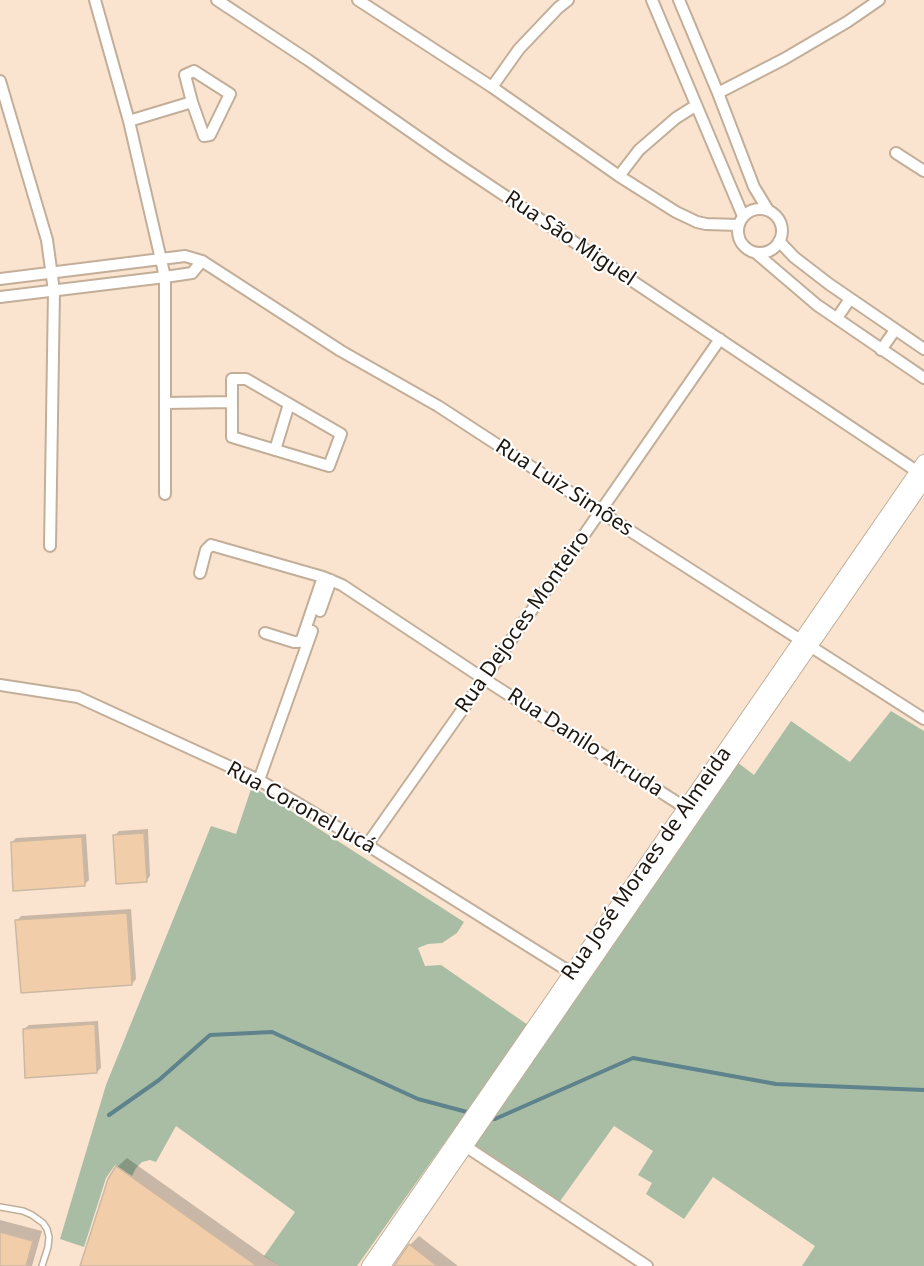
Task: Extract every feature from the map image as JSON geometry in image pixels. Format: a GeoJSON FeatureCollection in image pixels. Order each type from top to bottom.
{"type":"FeatureCollection","features":[{"type":"Feature","properties":{"kind":"street"},"geometry":{"type":"LineString","coordinates":[[94,0],[129,121],[165,277],[165,494]]}},
{"type":"Feature","properties":{"kind":"street","name":"Rua São Miguel"},"geometry":{"type":"LineString","coordinates":[[217,0],[447,157],[922,473]]}},
{"type":"Feature","properties":{"kind":"street"},"geometry":{"type":"LineString","coordinates":[[492,87],[519,49],[568,0]]}},
{"type":"Feature","properties":{"kind":"street"},"geometry":{"type":"LineString","coordinates":[[652,0],[741,221]]}},
{"type":"Feature","properties":{"kind":"street"},"geometry":{"type":"LineString","coordinates":[[679,0],[754,188],[768,210]]}},
{"type":"Feature","properties":{"kind":"street"},"geometry":{"type":"LineString","coordinates":[[718,93],[793,54],[879,0]]}},
{"type":"Feature","properties":{"kind":"street"},"geometry":{"type":"LineString","coordinates":[[363,1],[492,87],[619,176],[687,218],[706,224],[741,221]]}},
{"type":"Feature","properties":{"kind":"street"},"geometry":{"type":"LineString","coordinates":[[194,71],[231,94],[210,135],[204,136],[192,102],[185,75],[194,71]]}},
{"type":"Feature","properties":{"kind":"street"},"geometry":{"type":"LineString","coordinates":[[0,81],[47,240],[54,291],[50,546]]}},
{"type":"Feature","properties":{"kind":"street"},"geometry":{"type":"LineString","coordinates":[[129,121],[192,102]]}},
{"type":"Feature","properties":{"kind":"street"},"geometry":{"type":"LineString","coordinates":[[619,176],[639,150],[676,118],[695,106]]}},
{"type":"Feature","properties":{"kind":"street"},"geometry":{"type":"LineString","coordinates":[[896,153],[924,171]]}},
{"type":"Feature","properties":{"kind":"street"},"geometry":{"type":"LineString","coordinates":[[756,253],[773,248],[782,232],[781,223],[776,215],[759,208],[750,211],[741,221],[738,234],[741,243],[817,305],[924,378]]}},
{"type":"Feature","properties":{"kind":"street"},"geometry":{"type":"LineString","coordinates":[[779,241],[794,257],[829,284],[924,349]]}},
{"type":"Feature","properties":{"kind":"street"},"geometry":{"type":"LineString","coordinates":[[0,279],[185,256],[202,261],[192,273],[0,297]]}},
{"type":"Feature","properties":{"kind":"street","name":"Rua Luiz Simões"},"geometry":{"type":"LineString","coordinates":[[202,261],[341,351],[438,405],[924,719]]}},
{"type":"Feature","properties":{"kind":"street"},"geometry":{"type":"LineString","coordinates":[[837,318],[850,298]]}},
{"type":"Feature","properties":{"kind":"street"},"geometry":{"type":"LineString","coordinates":[[881,350],[895,330]]}},
{"type":"Feature","properties":{"kind":"street","name":"Rua Dejoces Monteiro"},"geometry":{"type":"LineString","coordinates":[[367,844],[720,339]]}},
{"type":"Feature","properties":{"kind":"street"},"geometry":{"type":"LineString","coordinates":[[232,379],[246,379],[289,404],[341,434],[328,466],[232,437],[232,379]]}},
{"type":"Feature","properties":{"kind":"street"},"geometry":{"type":"LineString","coordinates":[[165,403],[232,402]]}},
{"type":"Feature","properties":{"kind":"street"},"geometry":{"type":"LineString","coordinates":[[275,450],[289,404]]}},
{"type":"Feature","properties":{"kind":"street","name":"Rua José Moraes de Almeida"},"geometry":{"type":"LineString","coordinates":[[369,1266],[402,1228],[922,473]]}},
{"type":"Feature","properties":{"kind":"street","name":"Rua Danilo Arruda"},"geometry":{"type":"LineString","coordinates":[[200,573],[206,550],[211,544],[327,578],[342,585],[690,811]]}},
{"type":"Feature","properties":{"kind":"street"},"geometry":{"type":"LineString","coordinates":[[265,633],[299,642],[327,578]]}},
{"type":"Feature","properties":{"kind":"street"},"geometry":{"type":"LineString","coordinates":[[259,780],[327,578]]}},
{"type":"Feature","properties":{"kind":"street","name":"Rua Coronel Jucá"},"geometry":{"type":"LineString","coordinates":[[0,685],[78,697],[259,780],[367,844],[576,976]]}},
{"type":"Feature","properties":{"kind":"street"},"geometry":{"type":"LineString","coordinates":[[461,1143],[647,1266]]}},
{"type":"Feature","properties":{"kind":"street","name":"Rua José Moraes de Almeida"},"geometry":{"type":"LineString","coordinates":[[383,1266],[402,1228]]}},
{"type":"Feature","properties":{"kind":"lane"},"geometry":{"type":"LineString","coordinates":[[0,1207],[23,1211],[44,1223],[49,1237],[42,1266]]}},
{"type":"Feature","properties":{"kind":"green space"},"geometry":{"type":"Polygon","coordinates":[[[891,711],[924,731],[924,1266],[802,1266],[815,1246],[713,1177],[684,1219],[646,1194],[652,1183],[638,1175],[653,1151],[614,1126],[558,1204],[468,1146],[737,762],[754,775],[791,721],[850,762],[891,711]]]}},
{"type":"Feature","properties":{"kind":"green space"},"geometry":{"type":"Polygon","coordinates":[[[252,786],[464,922],[457,933],[442,943],[428,944],[418,948],[425,966],[441,965],[528,1025],[357,1266],[279,1266],[264,1256],[295,1212],[176,1126],[156,1162],[150,1160],[142,1162],[132,1176],[115,1165],[106,1178],[84,1247],[60,1239],[106,1085],[211,826],[236,834],[252,786]]]}},
{"type":"Feature","properties":{"kind":"building"},"geometry":{"type":"Polygon","coordinates":[[[144,833],[147,882],[116,884],[113,835],[144,833]]]}},
{"type":"Feature","properties":{"kind":"building"},"geometry":{"type":"Polygon","coordinates":[[[82,837],[85,886],[13,891],[11,842],[82,837]]]}},
{"type":"Feature","properties":{"kind":"building"},"geometry":{"type":"Polygon","coordinates":[[[127,913],[132,985],[21,993],[15,920],[127,913]]]}},
{"type":"Feature","properties":{"kind":"building"},"geometry":{"type":"Polygon","coordinates":[[[95,1024],[97,1073],[25,1078],[23,1029],[95,1024]]]}},
{"type":"Feature","properties":{"kind":"building"},"geometry":{"type":"Polygon","coordinates":[[[116,1166],[257,1266],[80,1266],[108,1179],[116,1166]]]}},
{"type":"Feature","properties":{"kind":"building"},"geometry":{"type":"Polygon","coordinates":[[[0,1232],[33,1241],[26,1266],[0,1266],[0,1232]]]}},
{"type":"Feature","properties":{"kind":"building"},"geometry":{"type":"Polygon","coordinates":[[[409,1244],[437,1266],[394,1266],[409,1244]]]}},
{"type":"Feature","properties":{"kind":"waterway"},"geometry":{"type":"LineString","coordinates":[[109,1115],[159,1080],[210,1035],[272,1032],[418,1099],[467,1112]]}},
{"type":"Feature","properties":{"kind":"waterway"},"geometry":{"type":"LineString","coordinates":[[491,1119],[633,1058],[776,1084],[924,1090]]}}]}
